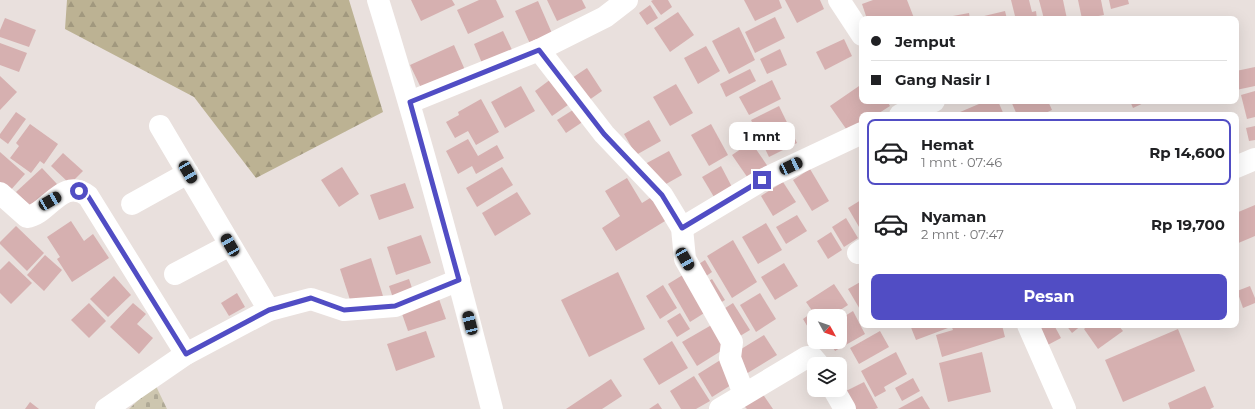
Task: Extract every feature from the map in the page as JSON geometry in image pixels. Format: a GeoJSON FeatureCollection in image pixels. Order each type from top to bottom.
{"type":"FeatureCollection","features":[{"type":"Feature","properties":{"kind":"street"},"geometry":{"type":"LineString","coordinates":[[378,0],[410,102],[459,280],[492,409]]}},
{"type":"Feature","properties":{"kind":"street"},"geometry":{"type":"LineString","coordinates":[[410,102],[539,50],[605,17],[627,0]]}},
{"type":"Feature","properties":{"kind":"street"},"geometry":{"type":"LineString","coordinates":[[839,0],[859,30]]}},
{"type":"Feature","properties":{"kind":"street"},"geometry":{"type":"LineString","coordinates":[[539,50],[604,134],[662,195],[682,228],[685,259],[732,342],[730,358],[744,394]]}},
{"type":"Feature","properties":{"kind":"street"},"geometry":{"type":"LineString","coordinates":[[909,110],[926,104]]}},
{"type":"Feature","properties":{"kind":"street"},"geometry":{"type":"LineString","coordinates":[[160,126],[269,310]]}},
{"type":"Feature","properties":{"kind":"street"},"geometry":{"type":"LineString","coordinates":[[682,228],[762,180],[859,134]]}},
{"type":"Feature","properties":{"kind":"street"},"geometry":{"type":"LineString","coordinates":[[1239,166],[1255,159]]}},
{"type":"Feature","properties":{"kind":"street"},"geometry":{"type":"LineString","coordinates":[[132,204],[188,172]]}},
{"type":"Feature","properties":{"kind":"street"},"geometry":{"type":"LineString","coordinates":[[2,198],[27,217],[33,216],[50,201],[64,193],[79,191],[88,196],[186,354]]}},
{"type":"Feature","properties":{"kind":"street"},"geometry":{"type":"LineString","coordinates":[[175,274],[230,245]]}},
{"type":"Feature","properties":{"kind":"street"},"geometry":{"type":"LineString","coordinates":[[106,409],[186,354],[269,310],[311,298],[344,310],[395,306],[459,280]]}},
{"type":"Feature","properties":{"kind":"street"},"geometry":{"type":"LineString","coordinates":[[1029,328],[1065,409]]}},
{"type":"Feature","properties":{"kind":"street"},"geometry":{"type":"LineString","coordinates":[[720,409],[807,357]]}},
{"type":"Feature","properties":{"kind":"street"},"geometry":{"type":"LineString","coordinates":[[838,397],[845,409]]}},
{"type":"Feature","properties":{"kind":"green space"},"geometry":{"type":"Polygon","coordinates":[[[67,0],[349,0],[383,112],[256,178],[194,97],[65,29],[67,0]]]}},
{"type":"Feature","properties":{"kind":"green space"},"geometry":{"type":"Polygon","coordinates":[[[155,384],[167,409],[129,409],[155,384]]]}},
{"type":"Feature","properties":{"kind":"building"},"geometry":{"type":"Polygon","coordinates":[[[411,0],[452,0],[455,5],[421,21],[411,0]]]}},
{"type":"Feature","properties":{"kind":"building"},"geometry":{"type":"Polygon","coordinates":[[[479,0],[496,0],[504,17],[468,34],[457,10],[479,0]]]}},
{"type":"Feature","properties":{"kind":"building"},"geometry":{"type":"Polygon","coordinates":[[[547,0],[582,0],[586,8],[557,21],[547,0]]]}},
{"type":"Feature","properties":{"kind":"building"},"geometry":{"type":"Polygon","coordinates":[[[668,0],[672,7],[661,15],[651,1],[668,0]]]}},
{"type":"Feature","properties":{"kind":"building"},"geometry":{"type":"Polygon","coordinates":[[[744,0],[779,0],[782,8],[755,21],[744,0]]]}},
{"type":"Feature","properties":{"kind":"building"},"geometry":{"type":"Polygon","coordinates":[[[785,0],[820,0],[824,9],[797,23],[785,0]]]}},
{"type":"Feature","properties":{"kind":"building"},"geometry":{"type":"Polygon","coordinates":[[[873,0],[907,0],[913,16],[866,16],[862,4],[873,0]]]}},
{"type":"Feature","properties":{"kind":"building"},"geometry":{"type":"Polygon","coordinates":[[[1011,0],[1029,0],[1032,12],[1036,11],[1037,16],[1015,16],[1011,0]]]}},
{"type":"Feature","properties":{"kind":"building"},"geometry":{"type":"Polygon","coordinates":[[[1039,0],[1063,0],[1066,16],[1043,16],[1039,0]]]}},
{"type":"Feature","properties":{"kind":"building"},"geometry":{"type":"Polygon","coordinates":[[[1078,0],[1101,0],[1104,15],[1081,16],[1078,0]]]}},
{"type":"Feature","properties":{"kind":"building"},"geometry":{"type":"Polygon","coordinates":[[[1109,0],[1128,0],[1129,4],[1111,9],[1109,0]]]}},
{"type":"Feature","properties":{"kind":"building"},"geometry":{"type":"Polygon","coordinates":[[[538,1],[554,38],[532,48],[515,11],[538,1]]]}},
{"type":"Feature","properties":{"kind":"building"},"geometry":{"type":"Polygon","coordinates":[[[650,5],[658,18],[647,25],[639,13],[650,5]]]}},
{"type":"Feature","properties":{"kind":"building"},"geometry":{"type":"Polygon","coordinates":[[[1005,11],[1006,16],[984,16],[1005,11]]]}},
{"type":"Feature","properties":{"kind":"building"},"geometry":{"type":"Polygon","coordinates":[[[678,12],[694,35],[670,52],[654,28],[678,12]]]}},
{"type":"Feature","properties":{"kind":"building"},"geometry":{"type":"Polygon","coordinates":[[[969,13],[970,16],[953,16],[969,13]]]}},
{"type":"Feature","properties":{"kind":"building"},"geometry":{"type":"Polygon","coordinates":[[[775,17],[785,38],[755,53],[745,32],[775,17]]]}},
{"type":"Feature","properties":{"kind":"building"},"geometry":{"type":"Polygon","coordinates":[[[5,18],[36,30],[29,47],[0,37],[0,30],[5,18]]]}},
{"type":"Feature","properties":{"kind":"building"},"geometry":{"type":"Polygon","coordinates":[[[739,27],[755,60],[729,74],[712,41],[739,27]]]}},
{"type":"Feature","properties":{"kind":"building"},"geometry":{"type":"Polygon","coordinates":[[[503,31],[514,54],[484,68],[474,44],[503,31]]]}},
{"type":"Feature","properties":{"kind":"building"},"geometry":{"type":"Polygon","coordinates":[[[844,39],[852,56],[825,70],[816,52],[844,39]]]}},
{"type":"Feature","properties":{"kind":"building"},"geometry":{"type":"Polygon","coordinates":[[[0,43],[27,53],[19,72],[0,65],[0,43]]]}},
{"type":"Feature","properties":{"kind":"building"},"geometry":{"type":"Polygon","coordinates":[[[454,45],[465,70],[422,90],[410,65],[454,45]]]}},
{"type":"Feature","properties":{"kind":"building"},"geometry":{"type":"Polygon","coordinates":[[[706,46],[720,71],[698,84],[684,58],[706,46]]]}},
{"type":"Feature","properties":{"kind":"building"},"geometry":{"type":"Polygon","coordinates":[[[780,49],[787,65],[767,74],[760,59],[780,49]]]}},
{"type":"Feature","properties":{"kind":"building"},"geometry":{"type":"Polygon","coordinates":[[[1255,67],[1255,86],[1239,89],[1239,70],[1255,67]]]}},
{"type":"Feature","properties":{"kind":"building"},"geometry":{"type":"Polygon","coordinates":[[[587,68],[602,91],[582,105],[566,82],[587,68]]]}},
{"type":"Feature","properties":{"kind":"building"},"geometry":{"type":"Polygon","coordinates":[[[750,69],[756,81],[726,97],[720,84],[750,69]]]}},
{"type":"Feature","properties":{"kind":"building"},"geometry":{"type":"Polygon","coordinates":[[[0,76],[17,92],[0,110],[0,76]]]}},
{"type":"Feature","properties":{"kind":"building"},"geometry":{"type":"Polygon","coordinates":[[[551,79],[568,105],[552,116],[535,91],[551,79]]]}},
{"type":"Feature","properties":{"kind":"building"},"geometry":{"type":"Polygon","coordinates":[[[772,80],[781,99],[749,115],[739,97],[772,80]]]}},
{"type":"Feature","properties":{"kind":"building"},"geometry":{"type":"Polygon","coordinates":[[[676,84],[693,113],[670,126],[653,97],[676,84]]]}},
{"type":"Feature","properties":{"kind":"building"},"geometry":{"type":"Polygon","coordinates":[[[521,86],[535,111],[505,128],[491,102],[521,86]]]}},
{"type":"Feature","properties":{"kind":"building"},"geometry":{"type":"Polygon","coordinates":[[[859,86],[859,104],[889,104],[890,106],[881,112],[859,112],[859,127],[849,133],[830,106],[859,86]]]}},
{"type":"Feature","properties":{"kind":"building"},"geometry":{"type":"Polygon","coordinates":[[[1255,91],[1255,117],[1247,119],[1241,95],[1255,91]]]}},
{"type":"Feature","properties":{"kind":"building"},"geometry":{"type":"Polygon","coordinates":[[[481,99],[499,132],[476,145],[468,131],[455,138],[446,122],[459,115],[458,112],[481,99]]]}},
{"type":"Feature","properties":{"kind":"building"},"geometry":{"type":"Polygon","coordinates":[[[979,104],[999,104],[1003,112],[960,112],[979,104]]]}},
{"type":"Feature","properties":{"kind":"building"},"geometry":{"type":"Polygon","coordinates":[[[1012,104],[1049,104],[1052,110],[1048,112],[1016,112],[1012,104]]]}},
{"type":"Feature","properties":{"kind":"building"},"geometry":{"type":"Polygon","coordinates":[[[1131,104],[1142,104],[1133,108],[1131,104]]]}},
{"type":"Feature","properties":{"kind":"building"},"geometry":{"type":"Polygon","coordinates":[[[779,106],[797,143],[769,157],[751,120],[779,106]]]}},
{"type":"Feature","properties":{"kind":"building"},"geometry":{"type":"Polygon","coordinates":[[[576,108],[584,121],[566,133],[557,120],[576,108]]]}},
{"type":"Feature","properties":{"kind":"building"},"geometry":{"type":"Polygon","coordinates":[[[16,112],[26,119],[8,144],[0,138],[0,134],[16,112]]]}},
{"type":"Feature","properties":{"kind":"building"},"geometry":{"type":"Polygon","coordinates":[[[649,120],[661,141],[636,155],[624,134],[649,120]]]}},
{"type":"Feature","properties":{"kind":"building"},"geometry":{"type":"Polygon","coordinates":[[[30,124],[58,144],[44,164],[40,161],[31,173],[10,158],[19,146],[16,143],[30,124]]]}},
{"type":"Feature","properties":{"kind":"building"},"geometry":{"type":"Polygon","coordinates":[[[711,124],[728,155],[709,166],[691,135],[711,124]]]}},
{"type":"Feature","properties":{"kind":"building"},"geometry":{"type":"Polygon","coordinates":[[[1255,126],[1255,140],[1249,141],[1246,128],[1255,126]]]}},
{"type":"Feature","properties":{"kind":"building"},"geometry":{"type":"Polygon","coordinates":[[[468,139],[478,156],[497,145],[504,158],[476,174],[472,166],[458,174],[446,151],[468,139]]]}},
{"type":"Feature","properties":{"kind":"building"},"geometry":{"type":"Polygon","coordinates":[[[751,142],[771,171],[752,184],[732,155],[751,142]]]}},
{"type":"Feature","properties":{"kind":"building"},"geometry":{"type":"Polygon","coordinates":[[[669,151],[682,175],[659,188],[645,164],[669,151]]]}},
{"type":"Feature","properties":{"kind":"building"},"geometry":{"type":"Polygon","coordinates":[[[0,152],[25,174],[9,192],[0,184],[0,152]]]}},
{"type":"Feature","properties":{"kind":"building"},"geometry":{"type":"Polygon","coordinates":[[[63,153],[83,171],[70,184],[51,166],[63,153]]]}},
{"type":"Feature","properties":{"kind":"building"},"geometry":{"type":"Polygon","coordinates":[[[721,166],[732,187],[714,197],[702,177],[721,166]]]}},
{"type":"Feature","properties":{"kind":"building"},"geometry":{"type":"Polygon","coordinates":[[[342,167],[359,194],[339,207],[321,180],[342,167]]]}},
{"type":"Feature","properties":{"kind":"building"},"geometry":{"type":"Polygon","coordinates":[[[502,167],[513,185],[477,207],[466,188],[502,167]]]}},
{"type":"Feature","properties":{"kind":"building"},"geometry":{"type":"Polygon","coordinates":[[[42,168],[57,184],[31,207],[16,192],[42,168]]]}},
{"type":"Feature","properties":{"kind":"building"},"geometry":{"type":"Polygon","coordinates":[[[810,169],[829,201],[812,211],[793,180],[810,169]]]}},
{"type":"Feature","properties":{"kind":"building"},"geometry":{"type":"Polygon","coordinates":[[[627,178],[642,203],[655,195],[670,218],[616,251],[602,228],[620,216],[605,191],[627,178]]]}},
{"type":"Feature","properties":{"kind":"building"},"geometry":{"type":"Polygon","coordinates":[[[783,182],[796,202],[773,216],[761,196],[783,182]]]}},
{"type":"Feature","properties":{"kind":"building"},"geometry":{"type":"Polygon","coordinates":[[[405,183],[414,208],[379,220],[370,195],[405,183]]]}},
{"type":"Feature","properties":{"kind":"building"},"geometry":{"type":"Polygon","coordinates":[[[517,192],[531,214],[495,236],[482,213],[517,192]]]}},
{"type":"Feature","properties":{"kind":"building"},"geometry":{"type":"Polygon","coordinates":[[[859,201],[859,227],[848,208],[859,201]]]}},
{"type":"Feature","properties":{"kind":"building"},"geometry":{"type":"Polygon","coordinates":[[[1255,205],[1255,236],[1239,243],[1239,212],[1255,205]]]}},
{"type":"Feature","properties":{"kind":"building"},"geometry":{"type":"Polygon","coordinates":[[[797,215],[807,231],[786,244],[776,227],[797,215]]]}},
{"type":"Feature","properties":{"kind":"building"},"geometry":{"type":"Polygon","coordinates":[[[846,218],[858,238],[844,247],[832,227],[846,218]]]}},
{"type":"Feature","properties":{"kind":"building"},"geometry":{"type":"Polygon","coordinates":[[[71,221],[84,241],[93,234],[109,258],[72,282],[57,259],[60,257],[47,237],[71,221]]]}},
{"type":"Feature","properties":{"kind":"building"},"geometry":{"type":"Polygon","coordinates":[[[766,223],[782,250],[758,264],[742,237],[766,223]]]}},
{"type":"Feature","properties":{"kind":"building"},"geometry":{"type":"Polygon","coordinates":[[[16,226],[44,253],[27,271],[0,244],[0,242],[16,226]]]}},
{"type":"Feature","properties":{"kind":"building"},"geometry":{"type":"Polygon","coordinates":[[[831,232],[842,250],[828,259],[817,241],[831,232]]]}},
{"type":"Feature","properties":{"kind":"building"},"geometry":{"type":"Polygon","coordinates":[[[421,235],[431,263],[396,275],[387,247],[421,235]]]}},
{"type":"Feature","properties":{"kind":"building"},"geometry":{"type":"Polygon","coordinates":[[[733,240],[757,282],[732,298],[707,256],[733,240]]]}},
{"type":"Feature","properties":{"kind":"building"},"geometry":{"type":"Polygon","coordinates":[[[45,255],[62,270],[44,291],[27,275],[45,255]]]}},
{"type":"Feature","properties":{"kind":"building"},"geometry":{"type":"Polygon","coordinates":[[[371,258],[383,296],[352,306],[340,269],[371,258]]]}},
{"type":"Feature","properties":{"kind":"building"},"geometry":{"type":"Polygon","coordinates":[[[705,260],[712,272],[702,279],[694,267],[705,260]]]}},
{"type":"Feature","properties":{"kind":"building"},"geometry":{"type":"Polygon","coordinates":[[[9,261],[32,283],[11,304],[0,293],[0,270],[9,261]]]}},
{"type":"Feature","properties":{"kind":"building"},"geometry":{"type":"Polygon","coordinates":[[[784,263],[798,286],[775,300],[761,277],[784,263]]]}},
{"type":"Feature","properties":{"kind":"building"},"geometry":{"type":"Polygon","coordinates":[[[618,272],[645,329],[589,357],[561,300],[618,272]]]}},
{"type":"Feature","properties":{"kind":"building"},"geometry":{"type":"Polygon","coordinates":[[[686,273],[709,310],[690,322],[668,284],[686,273]]]}},
{"type":"Feature","properties":{"kind":"building"},"geometry":{"type":"Polygon","coordinates":[[[114,276],[131,295],[108,317],[90,299],[114,276]]]}},
{"type":"Feature","properties":{"kind":"building"},"geometry":{"type":"Polygon","coordinates":[[[409,279],[414,294],[394,301],[389,286],[409,279]]]}},
{"type":"Feature","properties":{"kind":"building"},"geometry":{"type":"Polygon","coordinates":[[[712,279],[725,300],[715,306],[702,285],[712,279]]]}},
{"type":"Feature","properties":{"kind":"building"},"geometry":{"type":"Polygon","coordinates":[[[859,283],[859,308],[848,289],[859,283]]]}},
{"type":"Feature","properties":{"kind":"building"},"geometry":{"type":"Polygon","coordinates":[[[834,284],[848,305],[842,309],[811,309],[806,302],[834,284]]]}},
{"type":"Feature","properties":{"kind":"building"},"geometry":{"type":"Polygon","coordinates":[[[663,285],[677,308],[660,319],[646,296],[663,285]]]}},
{"type":"Feature","properties":{"kind":"building"},"geometry":{"type":"Polygon","coordinates":[[[1250,286],[1255,298],[1255,303],[1243,308],[1239,297],[1239,290],[1250,286]]]}},
{"type":"Feature","properties":{"kind":"building"},"geometry":{"type":"Polygon","coordinates":[[[237,293],[245,307],[229,316],[221,303],[237,293]]]}},
{"type":"Feature","properties":{"kind":"building"},"geometry":{"type":"Polygon","coordinates":[[[760,293],[776,319],[756,332],[740,305],[760,293]]]}},
{"type":"Feature","properties":{"kind":"building"},"geometry":{"type":"Polygon","coordinates":[[[439,299],[446,319],[408,331],[401,311],[439,299]]]}},
{"type":"Feature","properties":{"kind":"building"},"geometry":{"type":"Polygon","coordinates":[[[89,303],[106,321],[89,338],[71,320],[89,303]]]}},
{"type":"Feature","properties":{"kind":"building"},"geometry":{"type":"Polygon","coordinates":[[[133,303],[146,314],[137,324],[153,338],[139,354],[110,327],[133,303]]]}},
{"type":"Feature","properties":{"kind":"building"},"geometry":{"type":"Polygon","coordinates":[[[733,303],[750,330],[735,339],[719,312],[733,303]]]}},
{"type":"Feature","properties":{"kind":"building"},"geometry":{"type":"Polygon","coordinates":[[[853,311],[859,322],[859,328],[862,328],[865,334],[847,344],[847,315],[853,311]]]}},
{"type":"Feature","properties":{"kind":"building"},"geometry":{"type":"Polygon","coordinates":[[[680,313],[690,329],[677,337],[667,321],[680,313]]]}},
{"type":"Feature","properties":{"kind":"building"},"geometry":{"type":"Polygon","coordinates":[[[807,316],[807,326],[803,319],[807,316]]]}},
{"type":"Feature","properties":{"kind":"building"},"geometry":{"type":"Polygon","coordinates":[[[715,323],[729,346],[697,366],[682,342],[715,323]]]}},
{"type":"Feature","properties":{"kind":"building"},"geometry":{"type":"Polygon","coordinates":[[[911,328],[948,328],[916,340],[911,328]]]}},
{"type":"Feature","properties":{"kind":"building"},"geometry":{"type":"Polygon","coordinates":[[[952,328],[1003,328],[1005,337],[942,357],[936,335],[953,330],[952,328]]]}},
{"type":"Feature","properties":{"kind":"building"},"geometry":{"type":"Polygon","coordinates":[[[1041,328],[1056,328],[1061,338],[1042,348],[1034,332],[1041,328]]]}},
{"type":"Feature","properties":{"kind":"building"},"geometry":{"type":"Polygon","coordinates":[[[1068,328],[1078,328],[1072,333],[1068,328]]]}},
{"type":"Feature","properties":{"kind":"building"},"geometry":{"type":"Polygon","coordinates":[[[1120,328],[1123,331],[1098,349],[1084,329],[1120,328]]]}},
{"type":"Feature","properties":{"kind":"building"},"geometry":{"type":"Polygon","coordinates":[[[1178,329],[1195,371],[1123,402],[1105,360],[1178,329]]]}},
{"type":"Feature","properties":{"kind":"building"},"geometry":{"type":"Polygon","coordinates":[[[426,331],[435,357],[396,371],[387,344],[426,331]]]}},
{"type":"Feature","properties":{"kind":"building"},"geometry":{"type":"Polygon","coordinates":[[[880,331],[889,347],[859,364],[850,348],[880,331]]]}},
{"type":"Feature","properties":{"kind":"building"},"geometry":{"type":"Polygon","coordinates":[[[764,335],[777,355],[746,374],[733,354],[764,335]]]}},
{"type":"Feature","properties":{"kind":"building"},"geometry":{"type":"Polygon","coordinates":[[[672,341],[688,368],[659,385],[643,359],[672,341]]]}},
{"type":"Feature","properties":{"kind":"building"},"geometry":{"type":"Polygon","coordinates":[[[896,352],[907,374],[884,387],[886,391],[875,397],[861,371],[896,352]]]}},
{"type":"Feature","properties":{"kind":"building"},"geometry":{"type":"Polygon","coordinates":[[[982,352],[991,392],[948,402],[939,363],[982,352]]]}},
{"type":"Feature","properties":{"kind":"building"},"geometry":{"type":"Polygon","coordinates":[[[722,359],[736,382],[712,397],[698,374],[722,359]]]}},
{"type":"Feature","properties":{"kind":"building"},"geometry":{"type":"Polygon","coordinates":[[[694,376],[710,401],[696,409],[681,409],[670,391],[694,376]]]}},
{"type":"Feature","properties":{"kind":"building"},"geometry":{"type":"Polygon","coordinates":[[[913,378],[920,391],[902,401],[895,388],[913,378]]]}},
{"type":"Feature","properties":{"kind":"building"},"geometry":{"type":"Polygon","coordinates":[[[611,379],[622,396],[602,409],[566,409],[611,379]]]}},
{"type":"Feature","properties":{"kind":"building"},"geometry":{"type":"Polygon","coordinates":[[[864,382],[878,408],[856,409],[847,390],[864,382]]]}},
{"type":"Feature","properties":{"kind":"building"},"geometry":{"type":"Polygon","coordinates":[[[1205,386],[1214,407],[1210,409],[1170,409],[1168,403],[1205,386]]]}},
{"type":"Feature","properties":{"kind":"building"},"geometry":{"type":"Polygon","coordinates":[[[762,393],[773,409],[747,409],[744,406],[762,393]]]}},
{"type":"Feature","properties":{"kind":"building"},"geometry":{"type":"Polygon","coordinates":[[[922,396],[930,409],[898,409],[922,396]]]}},
{"type":"Feature","properties":{"kind":"building"},"geometry":{"type":"Polygon","coordinates":[[[30,402],[39,409],[25,409],[30,402]]]}},
{"type":"Feature","properties":{"kind":"building"},"geometry":{"type":"Polygon","coordinates":[[[658,403],[662,409],[649,409],[658,403]]]}},
{"type":"Feature","properties":{"kind":"route"},"geometry":{"type":"LineString","coordinates":[[79,191],[88,196],[186,354],[269,310],[311,298],[344,310],[395,306],[459,280],[410,102],[539,50],[604,134],[662,195],[682,228],[762,180]]}}]}
